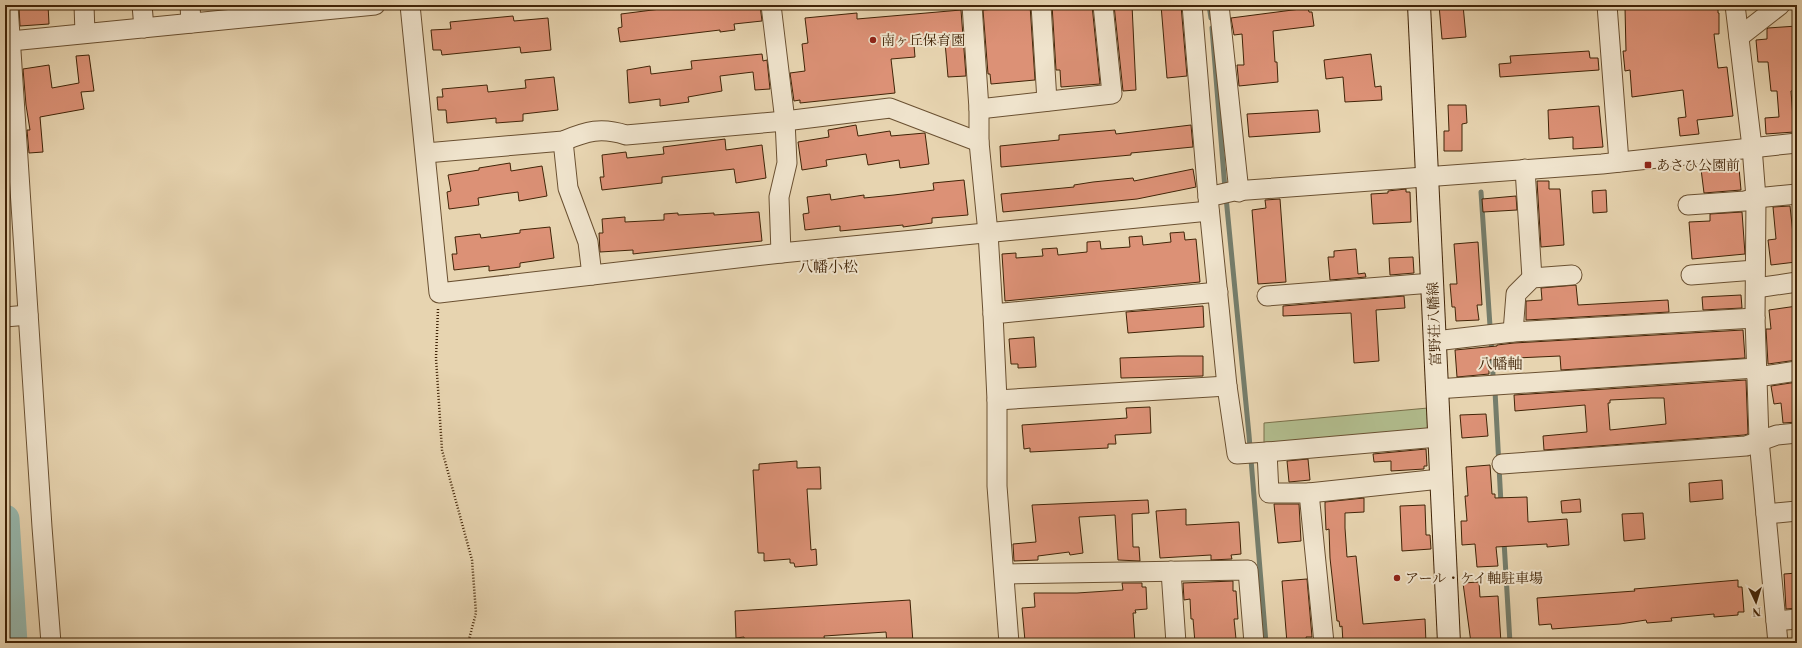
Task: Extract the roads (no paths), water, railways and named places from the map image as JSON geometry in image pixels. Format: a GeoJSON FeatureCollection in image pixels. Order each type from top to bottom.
{"type":"FeatureCollection","features":[{"type":"Feature","properties":{"kind":"main road","name":"富野荘八幡線"},"geometry":{"type":"LineString","coordinates":[[1419,5],[1428,176],[1438,437],[1449,643]]}},
{"type":"Feature","properties":{"kind":"street"},"geometry":{"type":"LineString","coordinates":[[8,5],[11,41],[18,316],[42,527],[51,643]]}},
{"type":"Feature","properties":{"kind":"street"},"geometry":{"type":"LineString","coordinates":[[84,5],[85,33]]}},
{"type":"Feature","properties":{"kind":"street"},"geometry":{"type":"LineString","coordinates":[[142,5],[144,28]]}},
{"type":"Feature","properties":{"kind":"street"},"geometry":{"type":"LineString","coordinates":[[410,5],[439,293],[781,253],[988,233],[1222,197],[1428,176],[1619,162],[1797,142]]}},
{"type":"Feature","properties":{"kind":"street"},"geometry":{"type":"LineString","coordinates":[[770,5],[785,121],[787,163],[779,197],[781,253]]}},
{"type":"Feature","properties":{"kind":"street"},"geometry":{"type":"LineString","coordinates":[[972,5],[979,109],[979,142],[988,233],[993,314],[997,400],[998,486],[1009,643]]}},
{"type":"Feature","properties":{"kind":"street"},"geometry":{"type":"LineString","coordinates":[[1041,5],[1048,101]]}},
{"type":"Feature","properties":{"kind":"street"},"geometry":{"type":"LineString","coordinates":[[979,109],[1112,94],[1103,5]]}},
{"type":"Feature","properties":{"kind":"street"},"geometry":{"type":"LineString","coordinates":[[1192,5],[1222,197]]}},
{"type":"Feature","properties":{"kind":"street"},"geometry":{"type":"LineString","coordinates":[[1219,5],[1222,197],[1218,292],[1227,386],[1237,454],[1438,437]]}},
{"type":"Feature","properties":{"kind":"street"},"geometry":{"type":"LineString","coordinates":[[1607,5],[1619,162]]}},
{"type":"Feature","properties":{"kind":"street"},"geometry":{"type":"LineString","coordinates":[[1735,5],[1752,147],[1756,198],[1755,318],[1759,440],[1778,643]]}},
{"type":"Feature","properties":{"kind":"street"},"geometry":{"type":"LineString","coordinates":[[1739,37],[1780,5]]}},
{"type":"Feature","properties":{"kind":"street"},"geometry":{"type":"LineString","coordinates":[[11,41],[144,28],[190,14],[363,6]]}},
{"type":"Feature","properties":{"kind":"street"},"geometry":{"type":"LineString","coordinates":[[426,153],[563,141],[582,133],[611,130],[626,135],[785,121],[890,108],[979,142]]}},
{"type":"Feature","properties":{"kind":"street"},"geometry":{"type":"LineString","coordinates":[[563,141],[568,188],[588,242],[592,275]]}},
{"type":"Feature","properties":{"kind":"street"},"geometry":{"type":"LineString","coordinates":[[1525,169],[1532,278]]}},
{"type":"Feature","properties":{"kind":"street"},"geometry":{"type":"LineString","coordinates":[[1688,205],[1745,201],[1756,198],[1797,194]]}},
{"type":"Feature","properties":{"kind":"street"},"geometry":{"type":"LineString","coordinates":[[1513,332],[1516,294],[1532,278],[1572,275]]}},
{"type":"Feature","properties":{"kind":"street"},"geometry":{"type":"LineString","coordinates":[[1691,275],[1797,282]]}},
{"type":"Feature","properties":{"kind":"street"},"geometry":{"type":"LineString","coordinates":[[1267,296],[1432,283]]}},
{"type":"Feature","properties":{"kind":"street"},"geometry":{"type":"LineString","coordinates":[[993,314],[1218,292]]}},
{"type":"Feature","properties":{"kind":"street"},"geometry":{"type":"LineString","coordinates":[[1435,340],[1513,332],[1755,318]]}},
{"type":"Feature","properties":{"kind":"street"},"geometry":{"type":"LineString","coordinates":[[1436,389],[1797,370]]}},
{"type":"Feature","properties":{"kind":"street"},"geometry":{"type":"LineString","coordinates":[[997,400],[1227,386]]}},
{"type":"Feature","properties":{"kind":"street"},"geometry":{"type":"LineString","coordinates":[[1502,464],[1746,446],[1759,440],[1777,435],[1797,433]]}},
{"type":"Feature","properties":{"kind":"street"},"geometry":{"type":"LineString","coordinates":[[1256,453],[1269,493],[1310,493],[1440,479]]}},
{"type":"Feature","properties":{"kind":"street"},"geometry":{"type":"LineString","coordinates":[[1310,493],[1324,643]]}},
{"type":"Feature","properties":{"kind":"street"},"geometry":{"type":"LineString","coordinates":[[1766,514],[1797,511]]}},
{"type":"Feature","properties":{"kind":"street"},"geometry":{"type":"LineString","coordinates":[[1005,574],[1248,570],[1254,643]]}},
{"type":"Feature","properties":{"kind":"street"},"geometry":{"type":"LineString","coordinates":[[1171,571],[1176,643]]}},
{"type":"Feature","properties":{"kind":"street"},"geometry":{"type":"LineString","coordinates":[[1776,621],[1797,619]]}},
{"type":"Feature","properties":{"kind":"waterway"},"geometry":{"type":"LineString","coordinates":[[1209,5],[1211,18]]}},
{"type":"Feature","properties":{"kind":"waterway"},"geometry":{"type":"LineString","coordinates":[[1212,28],[1225,189]]}},
{"type":"Feature","properties":{"kind":"waterway"},"geometry":{"type":"LineString","coordinates":[[1481,192],[1490,326]]}},
{"type":"Feature","properties":{"kind":"waterway"},"geometry":{"type":"LineString","coordinates":[[1226,197],[1249,435],[1266,643]]}},
{"type":"Feature","properties":{"kind":"waterway"},"geometry":{"type":"LineString","coordinates":[[1491,339],[1493,375]]}},
{"type":"Feature","properties":{"kind":"waterway"},"geometry":{"type":"LineString","coordinates":[[1495,391],[1501,504]]}},
{"type":"Feature","properties":{"kind":"waterway"},"geometry":{"type":"LineString","coordinates":[[5,519],[13,643]]}},
{"type":"Feature","properties":{"kind":"waterway"},"geometry":{"type":"LineString","coordinates":[[1504,541],[1510,643]]}},
{"type":"Feature","properties":{"kind":"place","name":"南ヶ丘保育園"},"geometry":{"type":"Point","coordinates":[873,40]}},
{"type":"Feature","properties":{"kind":"place","name":"あさひ公園前"},"geometry":{"type":"Point","coordinates":[1648,165]}},
{"type":"Feature","properties":{"kind":"place","name":"アール・ケイ軸駐車場"},"geometry":{"type":"Point","coordinates":[1397,578]}},
{"type":"Feature","properties":{"kind":"district","name":"八幡小松"},"geometry":{"type":"Point","coordinates":[828,267]}},
{"type":"Feature","properties":{"kind":"district","name":"八幡軸"},"geometry":{"type":"Point","coordinates":[1500,364]}}]}
